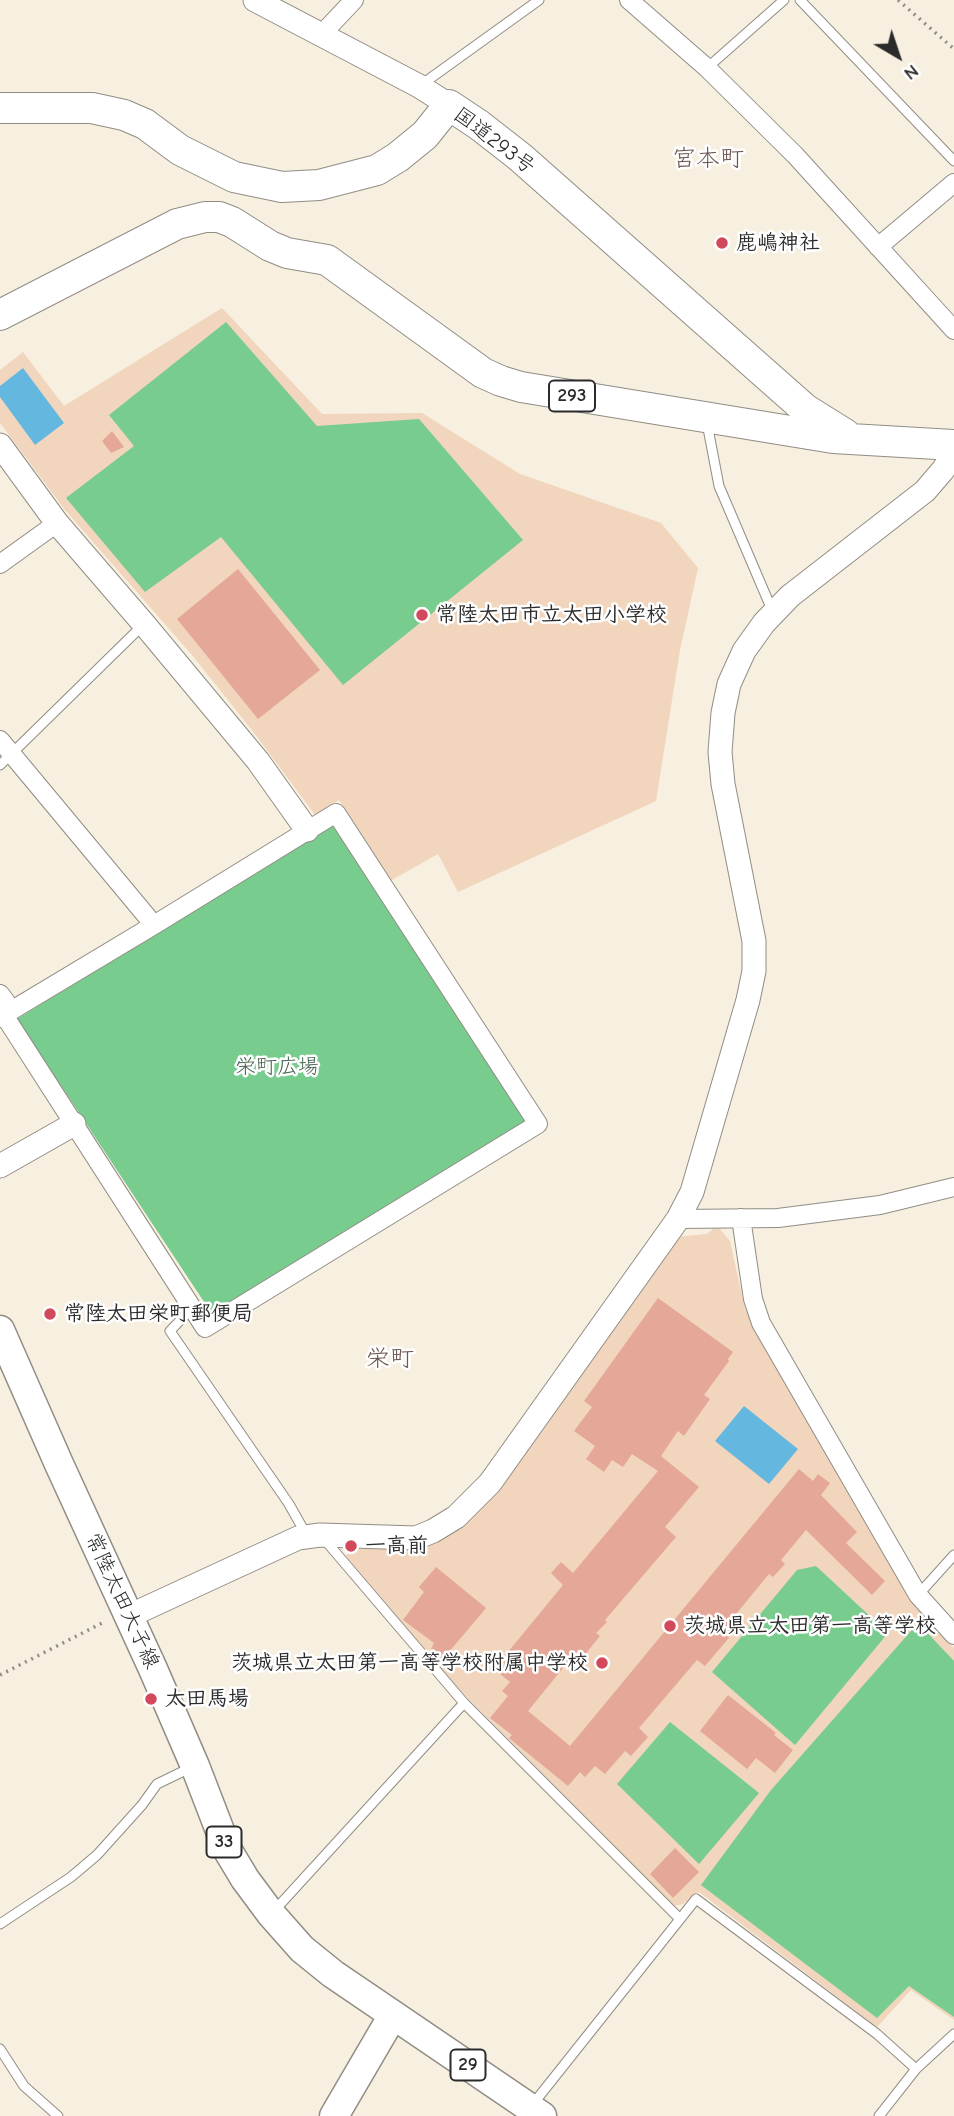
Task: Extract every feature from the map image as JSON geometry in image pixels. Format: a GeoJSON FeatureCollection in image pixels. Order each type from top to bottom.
{"type":"FeatureCollection","features":[{"type":"Feature","properties":{"kind":"highway","name":"国道293号"},"geometry":{"type":"LineString","coordinates":[[0,108],[92,108],[124,115],[145,124],[180,150],[234,177],[282,187],[319,186],[377,170],[425,135],[449,105],[520,157],[800,421]]}},
{"type":"Feature","properties":{"kind":"highway","name":"293"},"geometry":{"type":"LineString","coordinates":[[0,315],[177,224],[205,216],[219,217],[287,253],[327,260],[483,373],[501,381],[522,387],[706,418],[800,421],[854,440],[954,445]]}},
{"type":"Feature","properties":{"kind":"main road","name":"常陸太田大子線"},"geometry":{"type":"LineString","coordinates":[[0,1330],[195,1766],[226,1849],[271,1914],[302,1949],[332,1974],[393,2015]]}},
{"type":"Feature","properties":{"kind":"main road","name":"29"},"geometry":{"type":"LineString","coordinates":[[393,2015],[536,2112]]}},
{"type":"Feature","properties":{"kind":"main road"},"geometry":{"type":"LineString","coordinates":[[334,2116],[393,2015]]}},
{"type":"Feature","properties":{"kind":"street"},"geometry":{"type":"LineString","coordinates":[[254,0],[419,86],[449,105]]}},
{"type":"Feature","properties":{"kind":"street"},"geometry":{"type":"LineString","coordinates":[[321,35],[354,0]]}},
{"type":"Feature","properties":{"kind":"street"},"geometry":{"type":"LineString","coordinates":[[629,0],[708,68],[795,155],[954,330]]}},
{"type":"Feature","properties":{"kind":"street"},"geometry":{"type":"LineString","coordinates":[[878,247],[954,183]]}},
{"type":"Feature","properties":{"kind":"street"},"geometry":{"type":"LineString","coordinates":[[0,445],[57,523],[258,761],[307,830]]}},
{"type":"Feature","properties":{"kind":"street"},"geometry":{"type":"LineString","coordinates":[[127,1613],[298,1538],[416,1538],[456,1517],[490,1483],[678,1219],[692,1192],[754,971],[754,942],[723,784],[721,739],[729,684],[744,651],[764,623],[790,596],[925,491],[954,453]]}},
{"type":"Feature","properties":{"kind":"street"},"geometry":{"type":"LineString","coordinates":[[0,564],[57,523]]}},
{"type":"Feature","properties":{"kind":"street"},"geometry":{"type":"LineString","coordinates":[[4,753],[154,925]]}},
{"type":"Feature","properties":{"kind":"street"},"geometry":{"type":"LineString","coordinates":[[0,994],[6,1002],[2,1017],[205,1328],[538,1124],[335,813],[2,1017]]}},
{"type":"Feature","properties":{"kind":"street"},"geometry":{"type":"LineString","coordinates":[[0,1166],[74,1124]]}},
{"type":"Feature","properties":{"kind":"street"},"geometry":{"type":"LineString","coordinates":[[678,1219],[778,1218],[880,1205],[954,1187]]}},
{"type":"Feature","properties":{"kind":"street"},"geometry":{"type":"LineString","coordinates":[[741,1218],[753,1299],[761,1322],[918,1595],[954,1635]]}},
{"type":"Feature","properties":{"kind":"lane"},"geometry":{"type":"LineString","coordinates":[[419,86],[539,0]]}},
{"type":"Feature","properties":{"kind":"lane"},"geometry":{"type":"LineString","coordinates":[[708,68],[784,0]]}},
{"type":"Feature","properties":{"kind":"lane"},"geometry":{"type":"LineString","coordinates":[[800,0],[954,161]]}},
{"type":"Feature","properties":{"kind":"lane"},"geometry":{"type":"LineString","coordinates":[[706,418],[719,486],[774,613]]}},
{"type":"Feature","properties":{"kind":"lane"},"geometry":{"type":"LineString","coordinates":[[4,753],[144,624]]}},
{"type":"Feature","properties":{"kind":"lane"},"geometry":{"type":"LineString","coordinates":[[192,1308],[170,1332],[314,1536],[464,1703],[679,1918]]}},
{"type":"Feature","properties":{"kind":"lane"},"geometry":{"type":"LineString","coordinates":[[918,1595],[954,1555]]}},
{"type":"Feature","properties":{"kind":"lane"},"geometry":{"type":"LineString","coordinates":[[271,1914],[464,1703]]}},
{"type":"Feature","properties":{"kind":"lane"},"geometry":{"type":"LineString","coordinates":[[0,1924],[71,1878],[97,1855],[142,1805],[156,1784],[195,1766]]}},
{"type":"Feature","properties":{"kind":"lane"},"geometry":{"type":"LineString","coordinates":[[536,2112],[679,1918],[696,1899],[877,2034],[916,2068]]}},
{"type":"Feature","properties":{"kind":"lane"},"geometry":{"type":"LineString","coordinates":[[879,2116],[916,2068],[954,2034]]}},
{"type":"Feature","properties":{"kind":"lane"},"geometry":{"type":"LineString","coordinates":[[0,2049],[23,2086],[58,2116]]}},
{"type":"Feature","properties":{"kind":"path"},"geometry":{"type":"LineString","coordinates":[[898,0],[954,49]]}},
{"type":"Feature","properties":{"kind":"path"},"geometry":{"type":"LineString","coordinates":[[0,1675],[127,1613]]}},
{"type":"Feature","properties":{"kind":"shaded area","name":"常陸太田市立太田小学校"},"geometry":{"type":"Polygon","coordinates":[[[222,308],[322,414],[422,413],[520,474],[661,523],[698,568],[680,650],[656,801],[458,892],[438,854],[390,881],[339,800],[315,815],[192,655],[65,510],[0,423],[0,370],[23,352],[64,406],[222,308]]]}},
{"type":"Feature","properties":{"kind":"shaded area","name":"茨城県立太田第一高等学校"},"geometry":{"type":"Polygon","coordinates":[[[714,1228],[719,1228],[730,1241],[745,1309],[893,1571],[916,1604],[954,1648],[954,2020],[911,1990],[877,2027],[699,1892],[683,1904],[674,1906],[456,1686],[346,1556],[357,1546],[422,1549],[457,1530],[469,1519],[676,1237],[707,1234],[714,1228]]]}},
{"type":"Feature","properties":{"kind":"green space"},"geometry":{"type":"Polygon","coordinates":[[[226,322],[317,426],[419,419],[523,540],[343,685],[221,537],[145,592],[66,498],[134,446],[109,415],[226,322]]]}},
{"type":"Feature","properties":{"kind":"green space","name":"栄町広場"},"geometry":{"type":"Polygon","coordinates":[[[334,820],[527,1117],[524,1125],[214,1317],[17,1019],[334,820]]]}},
{"type":"Feature","properties":{"kind":"green space"},"geometry":{"type":"Polygon","coordinates":[[[816,1566],[888,1633],[795,1745],[712,1672],[797,1570],[816,1566]]]}},
{"type":"Feature","properties":{"kind":"green space"},"geometry":{"type":"Polygon","coordinates":[[[918,1623],[954,1661],[954,2017],[909,1986],[877,2018],[701,1885],[771,1790],[918,1623]]]}},
{"type":"Feature","properties":{"kind":"green space"},"geometry":{"type":"Polygon","coordinates":[[[670,1722],[759,1793],[699,1864],[617,1784],[670,1722]]]}},
{"type":"Feature","properties":{"kind":"water"},"geometry":{"type":"Polygon","coordinates":[[[23,368],[64,423],[35,445],[0,397],[0,386],[23,368]]]}},
{"type":"Feature","properties":{"kind":"water"},"geometry":{"type":"Polygon","coordinates":[[[744,1406],[798,1449],[769,1484],[715,1441],[744,1406]]]}},
{"type":"Feature","properties":{"kind":"building"},"geometry":{"type":"Polygon","coordinates":[[[112,431],[124,447],[111,453],[102,441],[112,431]]]}},
{"type":"Feature","properties":{"kind":"building"},"geometry":{"type":"Polygon","coordinates":[[[238,569],[320,670],[258,719],[177,619],[238,569]]]}},
{"type":"Feature","properties":{"kind":"building"},"geometry":{"type":"Polygon","coordinates":[[[658,1298],[733,1352],[704,1395],[710,1399],[684,1436],[678,1431],[661,1456],[699,1487],[665,1527],[676,1537],[605,1620],[607,1622],[596,1633],[600,1636],[583,1657],[576,1652],[528,1711],[570,1746],[799,1469],[813,1481],[818,1474],[830,1483],[821,1495],[857,1532],[846,1543],[885,1581],[872,1595],[806,1530],[781,1560],[785,1564],[773,1577],[769,1574],[736,1614],[744,1620],[705,1666],[697,1660],[639,1728],[648,1737],[631,1756],[625,1751],[605,1774],[595,1766],[585,1777],[580,1772],[568,1786],[509,1738],[512,1735],[490,1718],[508,1696],[502,1691],[510,1682],[494,1669],[563,1585],[551,1573],[561,1562],[573,1573],[658,1471],[632,1454],[623,1467],[612,1460],[604,1472],[586,1459],[595,1446],[574,1431],[592,1407],[584,1401],[658,1298]]]}},
{"type":"Feature","properties":{"kind":"building"},"geometry":{"type":"Polygon","coordinates":[[[436,1567],[486,1608],[443,1659],[431,1649],[434,1643],[403,1620],[424,1592],[419,1587],[436,1567]]]}},
{"type":"Feature","properties":{"kind":"building"},"geometry":{"type":"Polygon","coordinates":[[[728,1695],[793,1750],[775,1773],[756,1758],[747,1769],[700,1731],[728,1695]]]}},
{"type":"Feature","properties":{"kind":"building"},"geometry":{"type":"Polygon","coordinates":[[[675,1848],[699,1872],[673,1898],[650,1874],[675,1848]]]}},
{"type":"Feature","properties":{"kind":"place","name":"鹿嶋神社"},"geometry":{"type":"Point","coordinates":[722,243]}},
{"type":"Feature","properties":{"kind":"place","name":"常陸太田市立太田小学校"},"geometry":{"type":"Point","coordinates":[422,615]}},
{"type":"Feature","properties":{"kind":"place","name":"常陸太田栄町郵便局"},"geometry":{"type":"Point","coordinates":[50,1314]}},
{"type":"Feature","properties":{"kind":"place","name":"一高前"},"geometry":{"type":"Point","coordinates":[351,1546]}},
{"type":"Feature","properties":{"kind":"place","name":"茨城県立太田第一高等学校"},"geometry":{"type":"Point","coordinates":[670,1626]}},
{"type":"Feature","properties":{"kind":"place","name":"茨城県立太田第一高等学校附属中学校"},"geometry":{"type":"Point","coordinates":[602,1663]}},
{"type":"Feature","properties":{"kind":"place","name":"太田馬場"},"geometry":{"type":"Point","coordinates":[151,1699]}},
{"type":"Feature","properties":{"kind":"district","name":"宮本町"},"geometry":{"type":"Point","coordinates":[708,159]}},
{"type":"Feature","properties":{"kind":"district","name":"栄町"},"geometry":{"type":"Point","coordinates":[390,1359]}}]}
